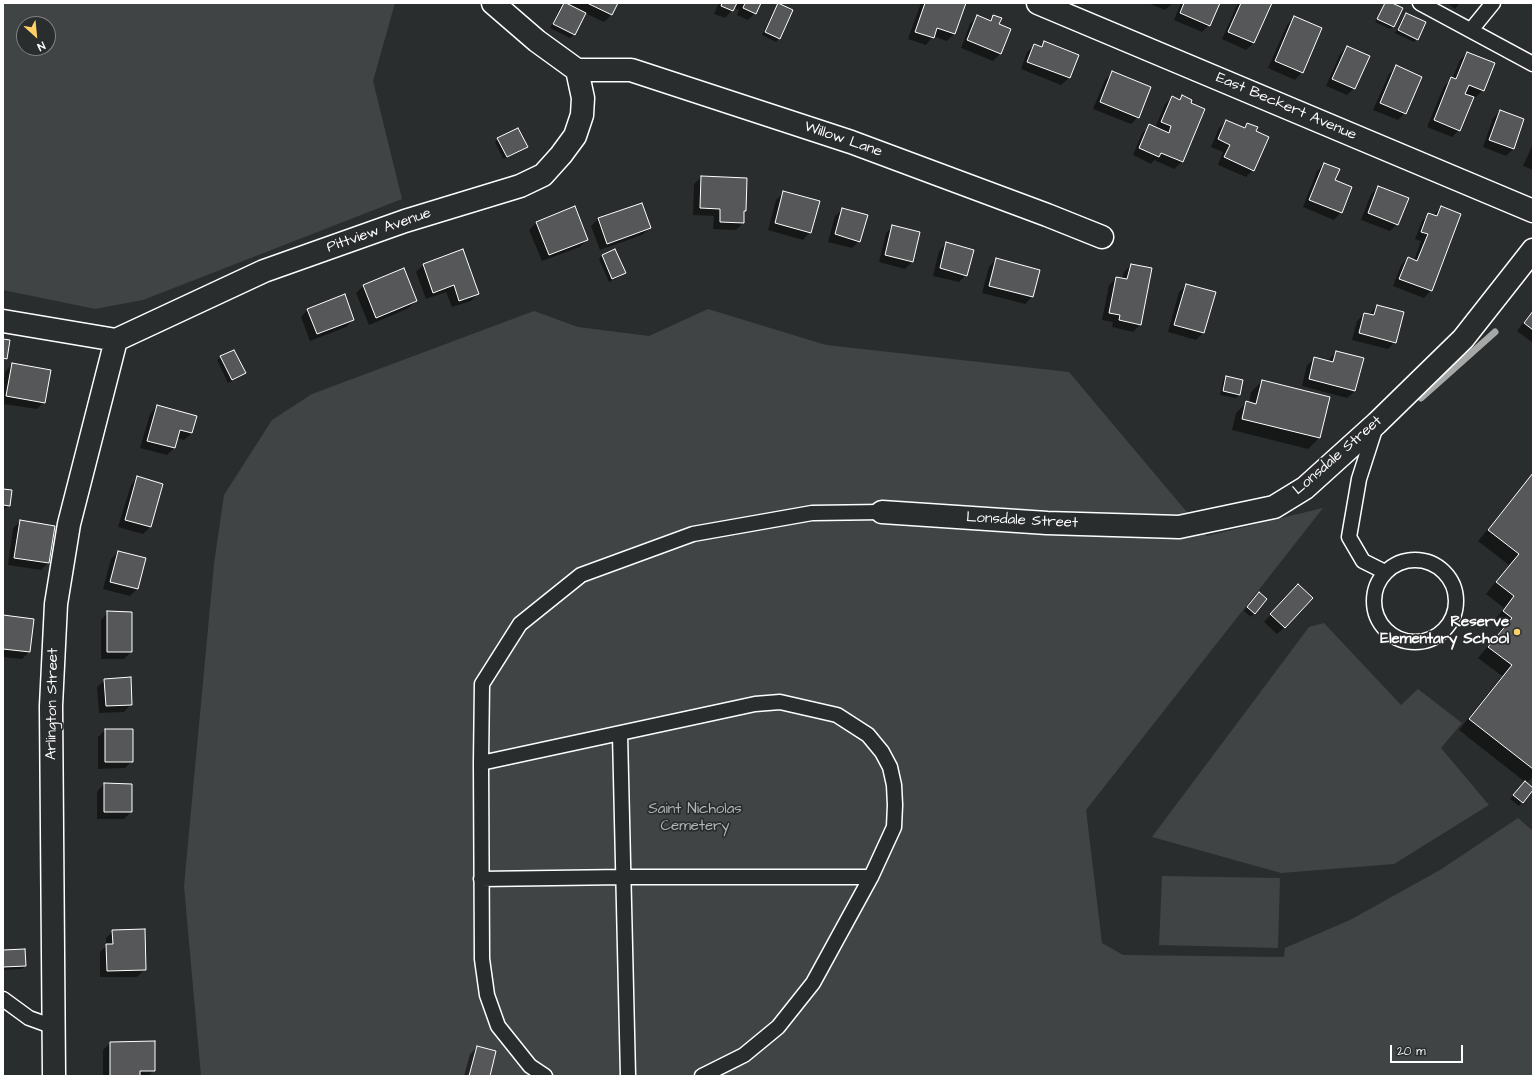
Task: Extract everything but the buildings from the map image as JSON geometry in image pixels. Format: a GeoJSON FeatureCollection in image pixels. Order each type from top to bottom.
{"type":"FeatureCollection","features":[{"type":"Feature","properties":{"kind":"street"},"geometry":{"type":"LineString","coordinates":[[493,3],[537,41],[577,70]]}},
{"type":"Feature","properties":{"kind":"street","name":"East Beckert Avenue"},"geometry":{"type":"LineString","coordinates":[[1038,3],[1533,211]]}},
{"type":"Feature","properties":{"kind":"street","name":"Willow Lane"},"geometry":{"type":"LineString","coordinates":[[577,70],[631,70],[851,142],[1047,215],[1102,238]]}},
{"type":"Feature","properties":{"kind":"street","name":"Pittview Avenue"},"geometry":{"type":"LineString","coordinates":[[116,340],[264,271],[405,221],[520,186],[542,175],[561,155],[575,136],[582,116],[583,98],[577,70]]}},
{"type":"Feature","properties":{"kind":"street","name":"Lonsdale Street"},"geometry":{"type":"LineString","coordinates":[[882,512],[1047,524],[1179,527],[1274,507],[1305,488],[1377,423],[1464,339],[1533,250]]}},
{"type":"Feature","properties":{"kind":"street"},"geometry":{"type":"LineString","coordinates":[[3,321],[116,340]]}},
{"type":"Feature","properties":{"kind":"street","name":"Arlington Street"},"geometry":{"type":"LineString","coordinates":[[54,1076],[51,706],[56,604],[69,524],[116,340]]}},
{"type":"Feature","properties":{"kind":"lane"},"geometry":{"type":"LineString","coordinates":[[1420,3],[1533,64]]}},
{"type":"Feature","properties":{"kind":"lane"},"geometry":{"type":"LineString","coordinates":[[1471,30],[1493,3]]}},
{"type":"Feature","properties":{"kind":"lane"},"geometry":{"type":"LineString","coordinates":[[1377,423],[1358,479],[1349,537],[1363,561],[1385,572]]}},
{"type":"Feature","properties":{"kind":"lane"},"geometry":{"type":"LineString","coordinates":[[545,1076],[530,1066],[498,1026],[487,995],[482,959],[482,684],[520,624],[581,575],[693,534],[812,512],[882,512]]}},
{"type":"Feature","properties":{"kind":"lane"},"geometry":{"type":"LineString","coordinates":[[1413,559],[1428,561],[1445,571],[1454,586],[1457,604],[1456,612],[1450,625],[1439,635],[1426,642],[1413,643],[1399,640],[1390,635],[1380,624],[1373,604],[1375,590],[1385,572],[1401,562],[1413,559]]}},
{"type":"Feature","properties":{"kind":"lane"},"geometry":{"type":"LineString","coordinates":[[481,763],[755,704],[780,702],[838,715],[868,735],[882,752],[890,767],[894,785],[894,827],[871,877],[813,983],[778,1027],[744,1055],[702,1076]]}},
{"type":"Feature","properties":{"kind":"lane"},"geometry":{"type":"LineString","coordinates":[[620,734],[628,1076]]}},
{"type":"Feature","properties":{"kind":"lane"},"geometry":{"type":"LineString","coordinates":[[481,880],[624,877],[871,877]]}},
{"type":"Feature","properties":{"kind":"lane"},"geometry":{"type":"LineString","coordinates":[[3,999],[29,1018],[54,1027]]}},
{"type":"Feature","properties":{"kind":"green space"},"geometry":{"type":"Polygon","coordinates":[[[3,3],[395,3],[373,81],[402,199],[143,300],[95,309],[3,290],[3,3]]]}},
{"type":"Feature","properties":{"kind":"green space","name":"Saint Nicholas Cemetery"},"geometry":{"type":"Polygon","coordinates":[[[708,309],[826,345],[1069,372],[1207,536],[1323,508],[1086,810],[1102,943],[1123,955],[1284,957],[1285,948],[1350,920],[1440,870],[1518,818],[1533,831],[1533,1076],[201,1076],[184,886],[214,564],[224,495],[272,420],[312,394],[534,311],[578,327],[649,336],[708,309]]]}},
{"type":"Feature","properties":{"kind":"green space"},"geometry":{"type":"Polygon","coordinates":[[[1324,623],[1401,705],[1418,689],[1462,723],[1441,748],[1489,805],[1394,864],[1281,873],[1152,837],[1309,627],[1324,623]]]}},
{"type":"Feature","properties":{"kind":"green space"},"geometry":{"type":"Polygon","coordinates":[[[1162,876],[1280,878],[1278,948],[1159,945],[1162,876]]]}},
{"type":"Feature","properties":{"kind":"waterway"},"geometry":{"type":"LineString","coordinates":[[1421,398],[1495,332]]}},
{"type":"Feature","properties":{"kind":"place","name":"Reserve Elementary School"},"geometry":{"type":"Point","coordinates":[1517,632]}}]}
